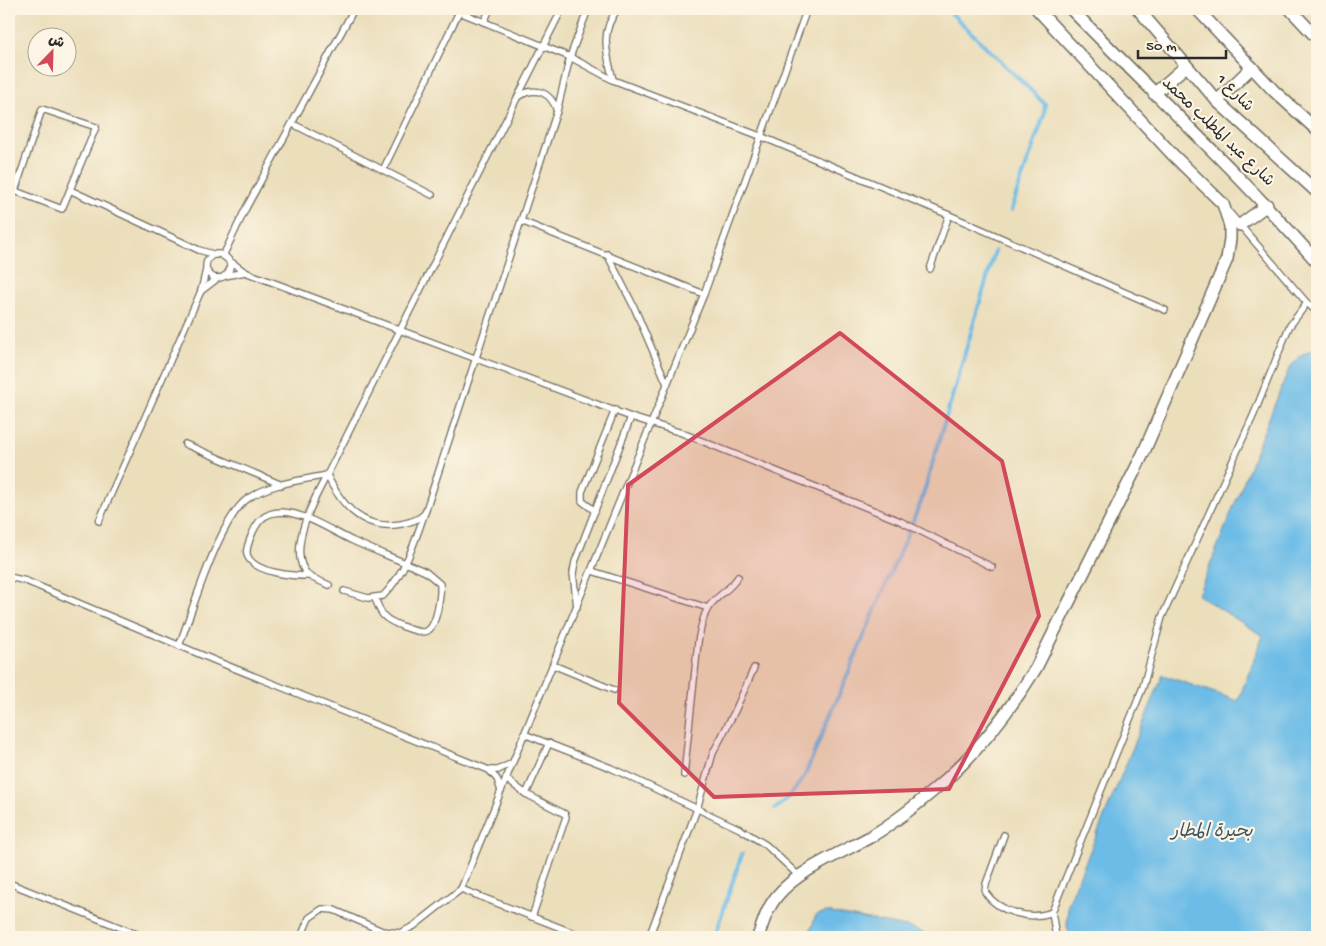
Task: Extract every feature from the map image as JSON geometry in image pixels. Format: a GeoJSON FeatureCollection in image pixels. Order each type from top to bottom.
{"type":"FeatureCollection","features":[{"type":"Feature","properties":{"kind":"street"},"geometry":{"type":"LineString","coordinates":[[758,937],[777,895],[800,877],[872,836],[935,790],[984,741],[1032,676],[1143,454],[1222,272],[1230,239],[1228,215],[1223,204],[1173,155],[1037,9]]}},
{"type":"Feature","properties":{"kind":"street","name":"شارع عبد المطلب محمد"},"geometry":{"type":"LineString","coordinates":[[1071,9],[1154,94],[1267,204],[1317,262]]}},
{"type":"Feature","properties":{"kind":"street","name":"شارع 1"},"geometry":{"type":"LineString","coordinates":[[1138,9],[1217,101],[1317,192]]}},
{"type":"Feature","properties":{"kind":"street"},"geometry":{"type":"LineString","coordinates":[[1290,9],[1317,38]]}},
{"type":"Feature","properties":{"kind":"street"},"geometry":{"type":"LineString","coordinates":[[1204,11],[1286,103],[1317,130]]}},
{"type":"Feature","properties":{"kind":"street"},"geometry":{"type":"LineString","coordinates":[[1154,94],[1186,66]]}},
{"type":"Feature","properties":{"kind":"street"},"geometry":{"type":"LineString","coordinates":[[1217,101],[1252,67]]}},
{"type":"Feature","properties":{"kind":"street"},"geometry":{"type":"LineString","coordinates":[[1240,225],[1267,204]]}},
{"type":"Feature","properties":{"kind":"lane"},"geometry":{"type":"LineString","coordinates":[[223,256],[246,208],[354,9]]}},
{"type":"Feature","properties":{"kind":"lane"},"geometry":{"type":"LineString","coordinates":[[452,9],[570,56],[613,80],[760,136],[949,215],[1165,310]]}},
{"type":"Feature","properties":{"kind":"lane"},"geometry":{"type":"LineString","coordinates":[[484,22],[490,9]]}},
{"type":"Feature","properties":{"kind":"lane"},"geometry":{"type":"LineString","coordinates":[[308,576],[303,568],[301,556],[301,537],[305,518],[562,9]]}},
{"type":"Feature","properties":{"kind":"lane"},"geometry":{"type":"LineString","coordinates":[[344,591],[368,598],[383,596],[388,591],[415,542],[521,221],[556,111],[570,56],[588,9]]}},
{"type":"Feature","properties":{"kind":"lane"},"geometry":{"type":"LineString","coordinates":[[613,80],[605,39],[608,24],[618,9]]}},
{"type":"Feature","properties":{"kind":"lane"},"geometry":{"type":"LineString","coordinates":[[301,937],[309,918],[322,909],[334,910],[382,930],[400,933],[414,926],[461,889],[552,665],[577,609],[704,294],[807,9]]}},
{"type":"Feature","properties":{"kind":"lane"},"geometry":{"type":"LineString","coordinates":[[383,170],[459,12]]}},
{"type":"Feature","properties":{"kind":"lane"},"geometry":{"type":"LineString","coordinates":[[519,96],[530,91],[542,92],[552,99],[556,111]]}},
{"type":"Feature","properties":{"kind":"lane"},"geometry":{"type":"LineString","coordinates":[[42,109],[96,126],[70,190],[64,208],[59,210],[15,191],[42,109]]}},
{"type":"Feature","properties":{"kind":"lane"},"geometry":{"type":"LineString","coordinates":[[293,124],[432,195]]}},
{"type":"Feature","properties":{"kind":"lane"},"geometry":{"type":"LineString","coordinates":[[70,190],[199,250],[223,256],[245,272],[631,417],[652,422],[900,521],[992,566]]}},
{"type":"Feature","properties":{"kind":"lane"},"geometry":{"type":"LineString","coordinates":[[1223,204],[1306,303],[1317,312]]}},
{"type":"Feature","properties":{"kind":"lane"},"geometry":{"type":"LineString","coordinates":[[930,269],[949,215]]}},
{"type":"Feature","properties":{"kind":"lane"},"geometry":{"type":"LineString","coordinates":[[521,221],[704,294]]}},
{"type":"Feature","properties":{"kind":"lane"},"geometry":{"type":"LineString","coordinates":[[99,521],[201,291],[207,262],[199,250]]}},
{"type":"Feature","properties":{"kind":"lane"},"geometry":{"type":"LineString","coordinates":[[607,254],[634,307],[667,384]]}},
{"type":"Feature","properties":{"kind":"lane"},"geometry":{"type":"LineString","coordinates":[[207,262],[216,255]]}},
{"type":"Feature","properties":{"kind":"lane"},"geometry":{"type":"LineString","coordinates":[[223,256],[230,266],[225,276]]}},
{"type":"Feature","properties":{"kind":"lane"},"geometry":{"type":"LineString","coordinates":[[206,270],[211,276],[218,278]]}},
{"type":"Feature","properties":{"kind":"lane"},"geometry":{"type":"LineString","coordinates":[[201,291],[218,278],[245,272]]}},
{"type":"Feature","properties":{"kind":"lane"},"geometry":{"type":"LineString","coordinates":[[1056,937],[1052,912],[1143,686],[1162,618],[1254,414],[1285,337],[1294,318],[1306,303]]}},
{"type":"Feature","properties":{"kind":"lane"},"geometry":{"type":"LineString","coordinates":[[595,511],[582,501],[582,492],[614,410]]}},
{"type":"Feature","properties":{"kind":"lane"},"geometry":{"type":"LineString","coordinates":[[577,609],[572,573],[631,417]]}},
{"type":"Feature","properties":{"kind":"lane"},"geometry":{"type":"LineString","coordinates":[[184,444],[282,484]]}},
{"type":"Feature","properties":{"kind":"lane"},"geometry":{"type":"LineString","coordinates":[[179,646],[218,542],[238,509],[250,498],[282,484],[327,476]]}},
{"type":"Feature","properties":{"kind":"lane"},"geometry":{"type":"LineString","coordinates":[[327,476],[343,503],[365,521],[380,526],[392,525],[421,518],[425,513]]}},
{"type":"Feature","properties":{"kind":"lane"},"geometry":{"type":"LineString","coordinates":[[329,585],[308,576],[282,574],[253,563],[248,556],[247,548],[256,525],[269,514],[283,512],[305,518],[426,572],[440,584],[440,601],[430,628],[426,632],[419,632],[386,619],[375,598]]}},
{"type":"Feature","properties":{"kind":"lane"},"geometry":{"type":"LineString","coordinates":[[592,571],[708,608]]}},
{"type":"Feature","properties":{"kind":"lane"},"geometry":{"type":"LineString","coordinates":[[9,577],[26,581],[179,646],[489,770],[498,770],[512,763]]}},
{"type":"Feature","properties":{"kind":"lane"},"geometry":{"type":"LineString","coordinates":[[684,775],[698,642],[708,608],[728,590],[738,577]]}},
{"type":"Feature","properties":{"kind":"lane"},"geometry":{"type":"LineString","coordinates":[[552,665],[614,690]]}},
{"type":"Feature","properties":{"kind":"lane"},"geometry":{"type":"LineString","coordinates":[[649,937],[697,809],[713,752],[736,711],[754,668]]}},
{"type":"Feature","properties":{"kind":"lane"},"geometry":{"type":"LineString","coordinates":[[524,734],[611,768],[697,809],[766,845],[800,877]]}},
{"type":"Feature","properties":{"kind":"lane"},"geometry":{"type":"LineString","coordinates":[[526,794],[549,743]]}},
{"type":"Feature","properties":{"kind":"lane"},"geometry":{"type":"LineString","coordinates":[[489,770],[497,779],[501,792]]}},
{"type":"Feature","properties":{"kind":"lane"},"geometry":{"type":"LineString","coordinates":[[506,779],[526,794],[564,814],[566,817],[532,917]]}},
{"type":"Feature","properties":{"kind":"lane"},"geometry":{"type":"LineString","coordinates":[[1004,835],[986,884],[985,892],[996,904],[1023,916],[1037,917],[1052,912]]}},
{"type":"Feature","properties":{"kind":"lane"},"geometry":{"type":"LineString","coordinates":[[9,882],[144,937]]}},
{"type":"Feature","properties":{"kind":"lane"},"geometry":{"type":"LineString","coordinates":[[461,889],[584,937]]}},
{"type":"Feature","properties":{"kind":"highlighted area"},"geometry":{"type":"Polygon","coordinates":[[[840,333],[1002,461],[1039,616],[949,789],[714,797],[619,703],[628,485],[840,333]]]}},
{"type":"Feature","properties":{"kind":"water","name":"بحيرة المطار"},"geometry":{"type":"Polygon","coordinates":[[[1317,349],[1317,937],[1070,937],[1067,926],[1068,904],[1163,675],[1238,701],[1263,636],[1198,595],[1288,371],[1300,357],[1307,352],[1317,349]]]}},
{"type":"Feature","properties":{"kind":"water"},"geometry":{"type":"Polygon","coordinates":[[[826,912],[912,928],[932,937],[808,937],[816,915],[826,912]]]}},
{"type":"Feature","properties":{"kind":"waterway"},"geometry":{"type":"LineString","coordinates":[[947,9],[1045,104],[1044,115],[1011,210]]}},
{"type":"Feature","properties":{"kind":"waterway"},"geometry":{"type":"LineString","coordinates":[[775,809],[790,796],[804,777],[921,502],[995,251]]}},
{"type":"Feature","properties":{"kind":"waterway"},"geometry":{"type":"LineString","coordinates":[[714,937],[742,854]]}}]}
